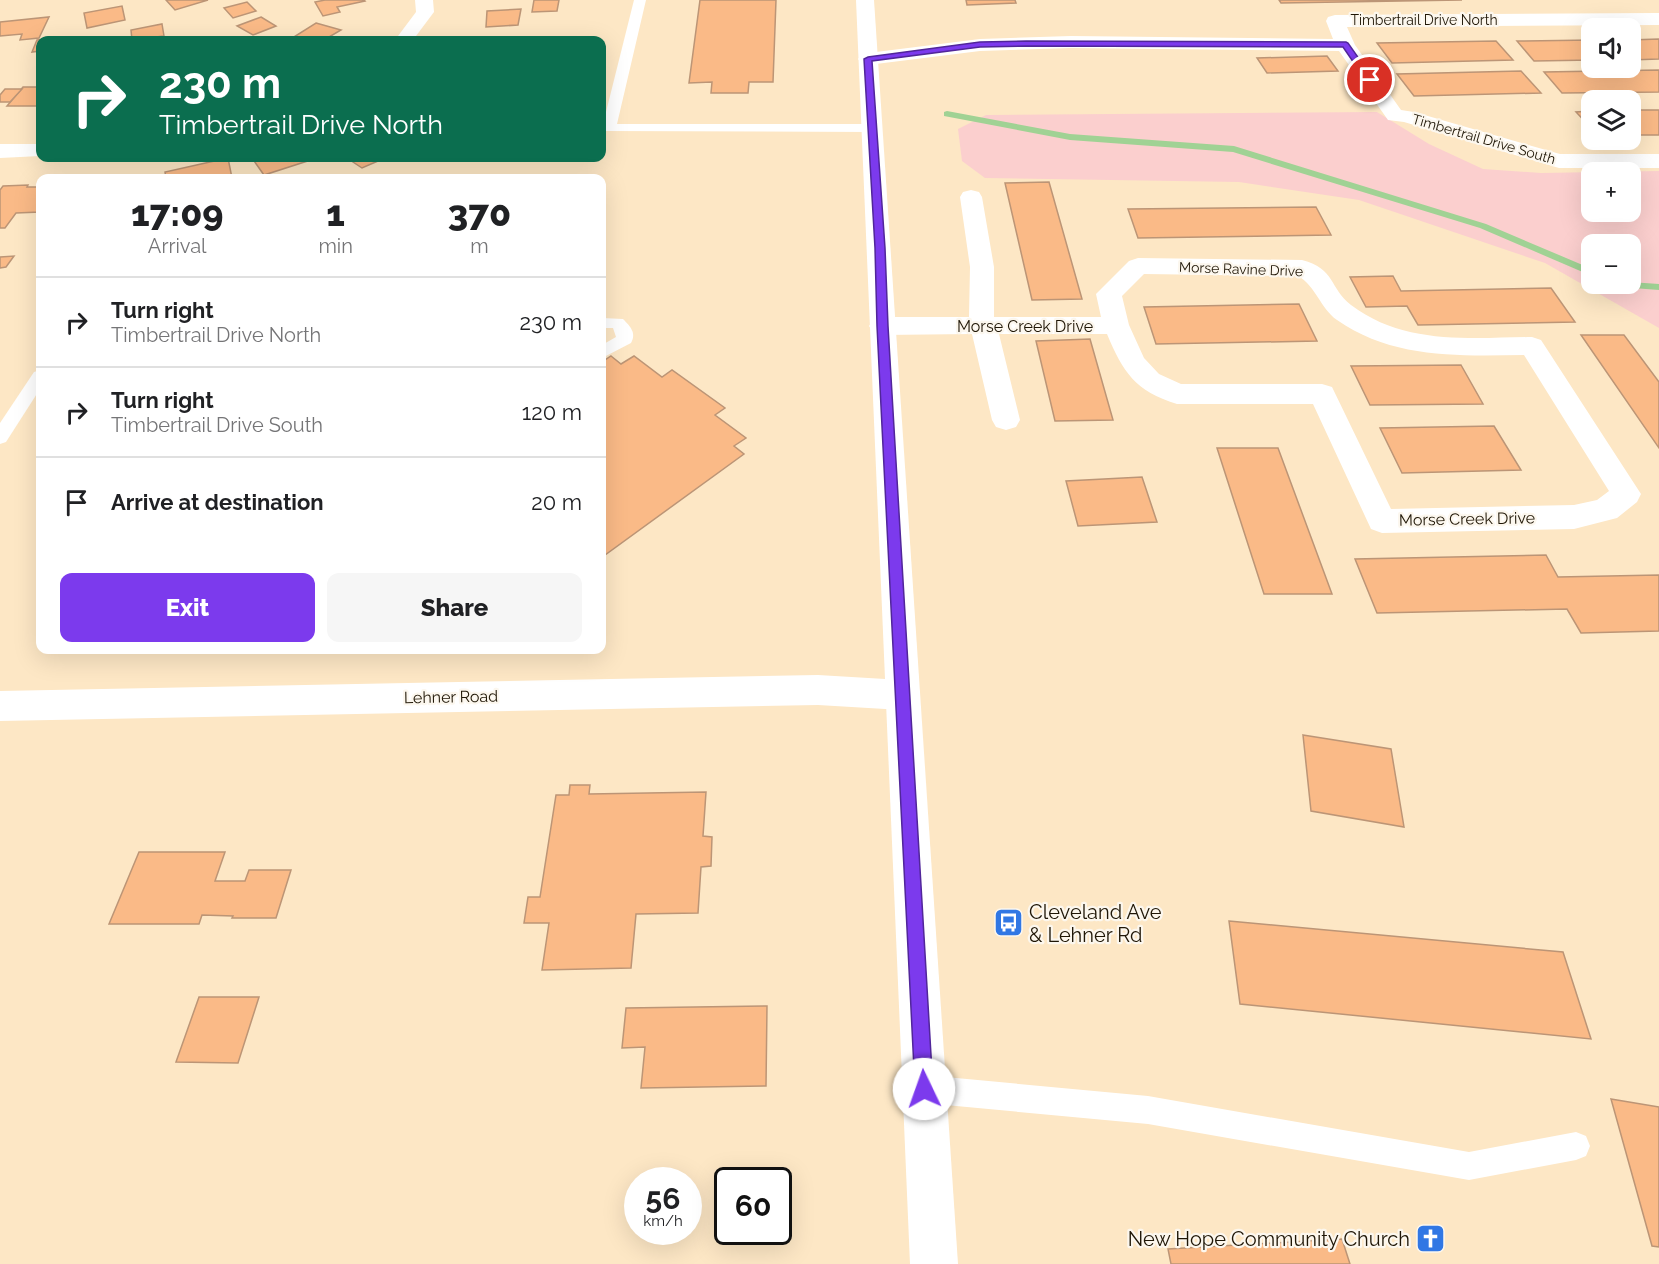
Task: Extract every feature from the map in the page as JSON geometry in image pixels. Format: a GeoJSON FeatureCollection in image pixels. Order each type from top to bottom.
{"type":"FeatureCollection","features":[{"type":"Feature","properties":{"kind":"street"},"geometry":{"type":"LineString","coordinates":[[407,36],[425,12],[424,0]]}},
{"type":"Feature","properties":{"kind":"street"},"geometry":{"type":"LineString","coordinates":[[866,0],[934,1264]]}},
{"type":"Feature","properties":{"kind":"street","name":"Timbertrail Drive North"},"geometry":{"type":"LineString","coordinates":[[868,59],[980,45],[1026,43],[1346,45],[1335,21],[1659,20]]}},
{"type":"Feature","properties":{"kind":"street","name":"Timbertrail Drive South"},"geometry":{"type":"LineString","coordinates":[[1346,45],[1395,116],[1420,119],[1431,125],[1559,161],[1659,161]]}},
{"type":"Feature","properties":{"kind":"street"},"geometry":{"type":"LineString","coordinates":[[0,151],[36,150]]}},
{"type":"Feature","properties":{"kind":"street"},"geometry":{"type":"LineString","coordinates":[[971,197],[982,267],[980,311],[1006,420]]}},
{"type":"Feature","properties":{"kind":"street","name":"Morse Ravine Drive"},"geometry":{"type":"LineString","coordinates":[[1116,325],[1109,294],[1138,266],[1302,268],[1315,273],[1323,281],[1336,306],[1356,321],[1392,339],[1433,346],[1532,346]]}},
{"type":"Feature","properties":{"kind":"street","name":"Morse Creek Drive"},"geometry":{"type":"LineString","coordinates":[[882,326],[1116,325],[1132,362],[1149,381],[1177,394],[1322,394],[1382,521],[1574,517],[1606,510],[1626,494],[1532,346]]}},
{"type":"Feature","properties":{"kind":"street","name":"Lehner Road"},"geometry":{"type":"LineString","coordinates":[[0,706],[818,690],[902,695]]}},
{"type":"Feature","properties":{"kind":"lane"},"geometry":{"type":"LineString","coordinates":[[640,0],[609,128],[872,128]]}},
{"type":"Feature","properties":{"kind":"lane"},"geometry":{"type":"LineString","coordinates":[[606,323],[617,323],[624,330],[625,339],[606,350]]}},
{"type":"Feature","properties":{"kind":"lane"},"geometry":{"type":"LineString","coordinates":[[0,437],[36,382]]}},
{"type":"Feature","properties":{"kind":"lane"},"geometry":{"type":"LineString","coordinates":[[924,1089],[1148,1110],[1469,1166],[1576,1146]]}},
{"type":"Feature","properties":{"kind":"shaded area"},"geometry":{"type":"Polygon","coordinates":[[[1377,112],[1429,144],[1483,169],[1541,173],[1581,172],[1581,222],[1641,222],[1641,171],[1659,171],[1659,328],[1599,294],[1641,294],[1641,234],[1581,234],[1581,284],[1545,263],[1359,200],[1239,182],[985,178],[962,161],[958,129],[986,115],[1377,112]]]}},
{"type":"Feature","properties":{"kind":"building"},"geometry":{"type":"Polygon","coordinates":[[[166,0],[208,0],[175,10],[166,0]]]}},
{"type":"Feature","properties":{"kind":"building"},"geometry":{"type":"Polygon","coordinates":[[[534,0],[559,0],[557,11],[532,12],[534,0]]]}},
{"type":"Feature","properties":{"kind":"building"},"geometry":{"type":"Polygon","coordinates":[[[700,0],[776,0],[773,82],[749,82],[748,93],[711,93],[712,82],[689,83],[700,0]]]}},
{"type":"Feature","properties":{"kind":"building"},"geometry":{"type":"Polygon","coordinates":[[[966,0],[1015,0],[1016,3],[967,5],[966,0]]]}},
{"type":"Feature","properties":{"kind":"building"},"geometry":{"type":"Polygon","coordinates":[[[1279,0],[1462,0],[1281,3],[1279,0]]]}},
{"type":"Feature","properties":{"kind":"building"},"geometry":{"type":"Polygon","coordinates":[[[365,1],[337,7],[340,12],[323,16],[315,2],[365,1]]]}},
{"type":"Feature","properties":{"kind":"building"},"geometry":{"type":"Polygon","coordinates":[[[247,2],[256,11],[233,18],[224,8],[247,2]]]}},
{"type":"Feature","properties":{"kind":"building"},"geometry":{"type":"Polygon","coordinates":[[[122,6],[125,20],[87,28],[84,13],[122,6]]]}},
{"type":"Feature","properties":{"kind":"building"},"geometry":{"type":"Polygon","coordinates":[[[521,9],[518,25],[486,27],[487,11],[521,9]]]}},
{"type":"Feature","properties":{"kind":"building"},"geometry":{"type":"Polygon","coordinates":[[[49,17],[40,36],[20,40],[22,34],[0,36],[0,22],[49,17]]]}},
{"type":"Feature","properties":{"kind":"building"},"geometry":{"type":"Polygon","coordinates":[[[261,17],[276,26],[253,35],[237,26],[261,17]]]}},
{"type":"Feature","properties":{"kind":"building"},"geometry":{"type":"Polygon","coordinates":[[[316,23],[341,30],[331,36],[295,36],[316,23]]]}},
{"type":"Feature","properties":{"kind":"building"},"geometry":{"type":"Polygon","coordinates":[[[162,24],[164,36],[132,36],[131,30],[162,24]]]}},
{"type":"Feature","properties":{"kind":"building"},"geometry":{"type":"Polygon","coordinates":[[[1659,39],[1659,59],[1641,60],[1641,40],[1659,39]]]}},
{"type":"Feature","properties":{"kind":"building"},"geometry":{"type":"Polygon","coordinates":[[[1581,40],[1581,60],[1534,61],[1517,41],[1581,40]]]}},
{"type":"Feature","properties":{"kind":"building"},"geometry":{"type":"Polygon","coordinates":[[[1496,41],[1513,60],[1392,63],[1377,43],[1496,41]]]}},
{"type":"Feature","properties":{"kind":"building"},"geometry":{"type":"Polygon","coordinates":[[[1327,56],[1338,71],[1267,73],[1257,58],[1327,56]]]}},
{"type":"Feature","properties":{"kind":"building"},"geometry":{"type":"Polygon","coordinates":[[[1641,70],[1659,70],[1659,92],[1581,90],[1581,93],[1562,93],[1544,72],[1581,71],[1581,78],[1641,78],[1641,70]]]}},
{"type":"Feature","properties":{"kind":"building"},"geometry":{"type":"Polygon","coordinates":[[[1521,71],[1541,93],[1414,96],[1397,74],[1521,71]]]}},
{"type":"Feature","properties":{"kind":"building"},"geometry":{"type":"Polygon","coordinates":[[[23,87],[36,87],[36,106],[7,106],[23,87]]]}},
{"type":"Feature","properties":{"kind":"building"},"geometry":{"type":"Polygon","coordinates":[[[5,89],[22,89],[10,102],[0,102],[0,95],[5,89]]]}},
{"type":"Feature","properties":{"kind":"building"},"geometry":{"type":"Polygon","coordinates":[[[1641,110],[1659,110],[1659,135],[1641,135],[1641,110]]]}},
{"type":"Feature","properties":{"kind":"building"},"geometry":{"type":"Polygon","coordinates":[[[210,162],[229,162],[231,174],[165,174],[165,172],[210,162]]]}},
{"type":"Feature","properties":{"kind":"building"},"geometry":{"type":"Polygon","coordinates":[[[255,162],[305,162],[267,174],[263,174],[255,162]]]}},
{"type":"Feature","properties":{"kind":"building"},"geometry":{"type":"Polygon","coordinates":[[[353,162],[376,162],[362,168],[353,162]]]}},
{"type":"Feature","properties":{"kind":"building"},"geometry":{"type":"Polygon","coordinates":[[[1049,182],[1082,299],[1032,300],[1005,183],[1049,182]]]}},
{"type":"Feature","properties":{"kind":"building"},"geometry":{"type":"Polygon","coordinates":[[[3,186],[36,187],[36,212],[16,213],[5,228],[0,228],[0,190],[3,186]]]}},
{"type":"Feature","properties":{"kind":"building"},"geometry":{"type":"Polygon","coordinates":[[[1316,207],[1331,235],[1138,238],[1128,209],[1316,207]]]}},
{"type":"Feature","properties":{"kind":"building"},"geometry":{"type":"Polygon","coordinates":[[[14,256],[6,267],[0,268],[0,257],[14,256]]]}},
{"type":"Feature","properties":{"kind":"building"},"geometry":{"type":"Polygon","coordinates":[[[1393,276],[1401,291],[1551,288],[1575,322],[1418,325],[1407,306],[1366,307],[1350,277],[1393,276]]]}},
{"type":"Feature","properties":{"kind":"building"},"geometry":{"type":"Polygon","coordinates":[[[1299,304],[1317,341],[1156,344],[1144,307],[1299,304]]]}},
{"type":"Feature","properties":{"kind":"building"},"geometry":{"type":"Polygon","coordinates":[[[1581,335],[1624,335],[1659,382],[1659,448],[1581,335]]]}},
{"type":"Feature","properties":{"kind":"building"},"geometry":{"type":"Polygon","coordinates":[[[1090,339],[1113,420],[1055,421],[1036,341],[1090,339]]]}},
{"type":"Feature","properties":{"kind":"building"},"geometry":{"type":"Polygon","coordinates":[[[611,356],[621,364],[634,356],[662,377],[672,370],[725,408],[715,415],[746,438],[734,446],[744,454],[606,554],[606,359],[611,356]]]}},
{"type":"Feature","properties":{"kind":"building"},"geometry":{"type":"Polygon","coordinates":[[[1461,365],[1483,404],[1370,405],[1351,366],[1461,365]]]}},
{"type":"Feature","properties":{"kind":"building"},"geometry":{"type":"Polygon","coordinates":[[[1494,426],[1521,470],[1402,473],[1380,428],[1494,426]]]}},
{"type":"Feature","properties":{"kind":"building"},"geometry":{"type":"Polygon","coordinates":[[[1217,448],[1278,448],[1332,594],[1264,594],[1217,448]]]}},
{"type":"Feature","properties":{"kind":"building"},"geometry":{"type":"Polygon","coordinates":[[[1142,477],[1157,522],[1078,526],[1066,481],[1142,477]]]}},
{"type":"Feature","properties":{"kind":"building"},"geometry":{"type":"Polygon","coordinates":[[[1546,555],[1558,577],[1659,575],[1659,631],[1581,633],[1567,609],[1377,613],[1355,559],[1546,555]]]}},
{"type":"Feature","properties":{"kind":"building"},"geometry":{"type":"Polygon","coordinates":[[[1303,735],[1391,749],[1404,827],[1311,811],[1303,735]]]}},
{"type":"Feature","properties":{"kind":"building"},"geometry":{"type":"Polygon","coordinates":[[[570,785],[590,785],[589,794],[706,792],[703,836],[712,837],[711,866],[701,867],[698,913],[636,914],[631,968],[542,970],[549,923],[524,923],[528,897],[540,897],[556,795],[569,795],[570,785]]]}},
{"type":"Feature","properties":{"kind":"building"},"geometry":{"type":"Polygon","coordinates":[[[139,852],[225,852],[215,881],[245,881],[249,870],[291,870],[276,918],[202,915],[199,924],[109,924],[139,852]]]}},
{"type":"Feature","properties":{"kind":"building"},"geometry":{"type":"Polygon","coordinates":[[[1229,921],[1563,952],[1591,1039],[1240,1004],[1229,921]]]}},
{"type":"Feature","properties":{"kind":"building"},"geometry":{"type":"Polygon","coordinates":[[[199,997],[259,997],[238,1063],[176,1062],[199,997]]]}},
{"type":"Feature","properties":{"kind":"building"},"geometry":{"type":"Polygon","coordinates":[[[767,1006],[766,1086],[641,1088],[645,1047],[622,1048],[626,1008],[767,1006]]]}},
{"type":"Feature","properties":{"kind":"building"},"geometry":{"type":"Polygon","coordinates":[[[1611,1099],[1659,1107],[1659,1247],[1652,1246],[1611,1099]]]}},
{"type":"Feature","properties":{"kind":"building"},"geometry":{"type":"Polygon","coordinates":[[[1342,1239],[1350,1264],[1171,1264],[1168,1249],[1342,1239]]]}},
{"type":"Feature","properties":{"kind":"waterway"},"geometry":{"type":"LineString","coordinates":[[947,114],[1070,137],[1234,149],[1483,226],[1581,268]]}},
{"type":"Feature","properties":{"kind":"waterway"},"geometry":{"type":"LineString","coordinates":[[1641,286],[1659,287]]}},
{"type":"Feature","properties":{"kind":"place","name":"Cleveland Ave & Lehner Rd"},"geometry":{"type":"Point","coordinates":[1008,923]}},
{"type":"Feature","properties":{"kind":"place","name":"New Hope Community Church"},"geometry":{"type":"Point","coordinates":[1431,1239]}},
{"type":"Feature","properties":{"kind":"route"},"geometry":{"type":"LineString","coordinates":[[924,1089],[868,59],[980,45],[1026,43],[1346,45],[1370,80]]}}]}
